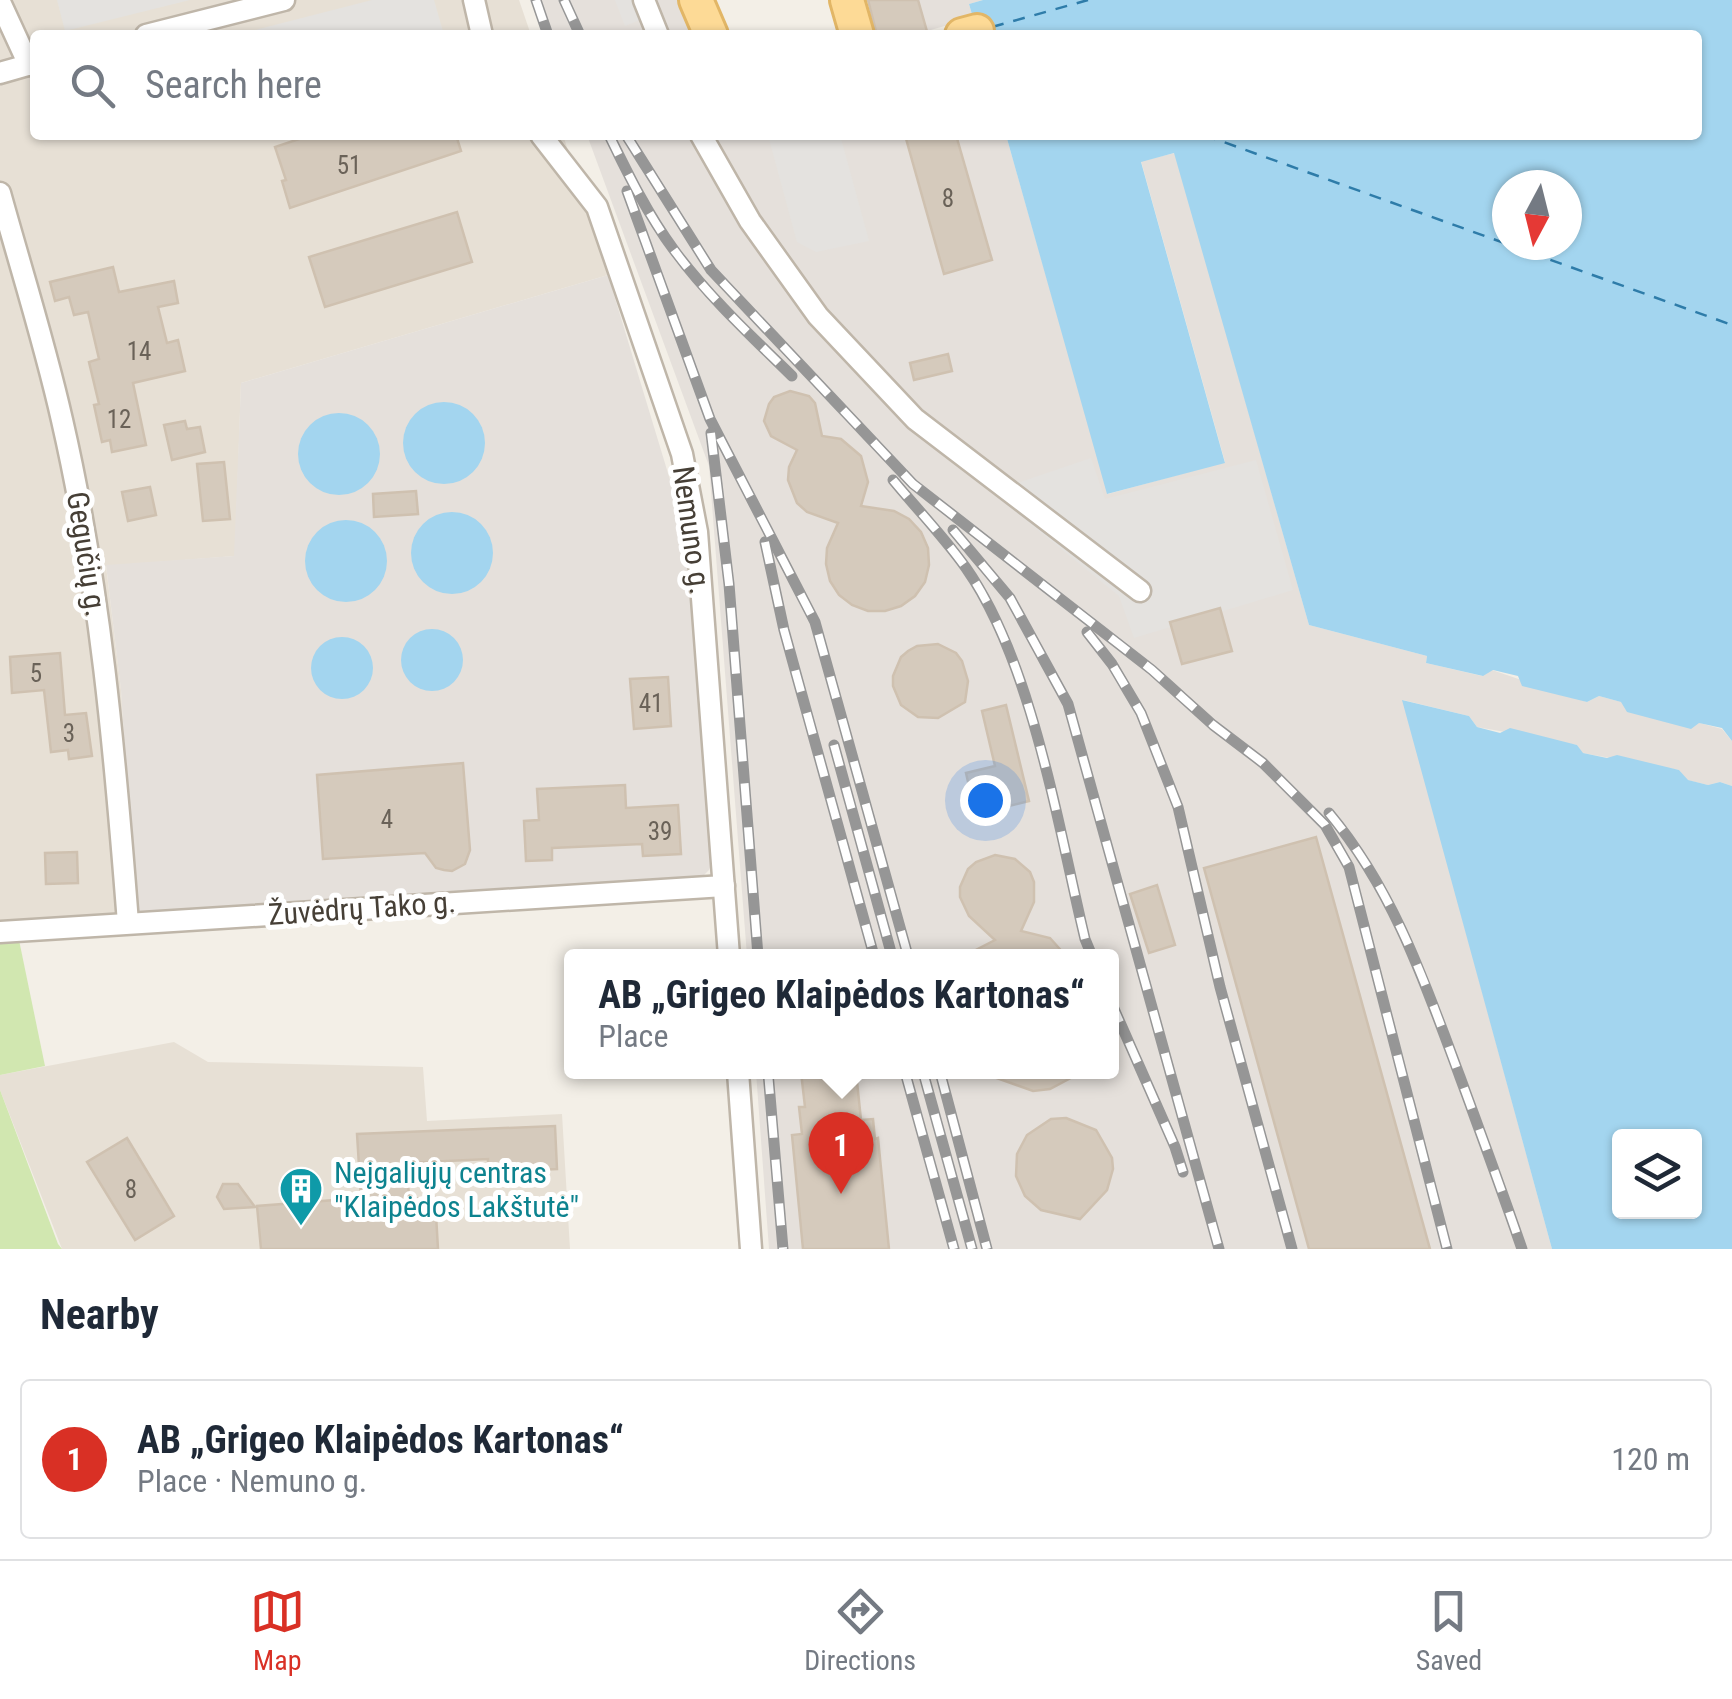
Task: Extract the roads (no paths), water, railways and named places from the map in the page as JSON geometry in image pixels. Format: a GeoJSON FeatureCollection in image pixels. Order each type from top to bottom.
{"type":"FeatureCollection","features":[{"type":"Feature","properties":{"kind":"main road"},"geometry":{"type":"LineString","coordinates":[[696,0],[709,30]]}},
{"type":"Feature","properties":{"kind":"main road"},"geometry":{"type":"LineString","coordinates":[[847,0],[856,30]]}},
{"type":"Feature","properties":{"kind":"street"},"geometry":{"type":"LineString","coordinates":[[166,30],[284,0]]}},
{"type":"Feature","properties":{"kind":"street"},"geometry":{"type":"LineString","coordinates":[[474,0],[481,30]]}},
{"type":"Feature","properties":{"kind":"street"},"geometry":{"type":"LineString","coordinates":[[644,0],[656,30]]}},
{"type":"Feature","properties":{"kind":"street"},"geometry":{"type":"LineString","coordinates":[[0,2],[30,60]]}},
{"type":"Feature","properties":{"kind":"street"},"geometry":{"type":"LineString","coordinates":[[0,74],[30,65]]}},
{"type":"Feature","properties":{"kind":"street","name":"Nemuno g."},"geometry":{"type":"LineString","coordinates":[[545,140],[597,208],[682,454],[697,532],[728,949]]}},
{"type":"Feature","properties":{"kind":"street"},"geometry":{"type":"LineString","coordinates":[[704,140],[750,221],[818,316],[915,418],[1140,592]]}},
{"type":"Feature","properties":{"kind":"street","name":"Gegučių g."},"geometry":{"type":"LineString","coordinates":[[0,193],[73,470],[111,707],[128,923]]}},
{"type":"Feature","properties":{"kind":"street","name":"Žuvėdrų Tako g."},"geometry":{"type":"LineString","coordinates":[[0,932],[724,886]]}},
{"type":"Feature","properties":{"kind":"street"},"geometry":{"type":"LineString","coordinates":[[739,1079],[751,1249]]}},
{"type":"Feature","properties":{"kind":"water"},"geometry":{"type":"Polygon","coordinates":[[[983,0],[1732,0],[1732,741],[1722,728],[1699,723],[1691,729],[1627,712],[1621,702],[1599,696],[1587,702],[1522,686],[1518,676],[1493,670],[1483,676],[1426,663],[1427,656],[1309,625],[1174,153],[1141,162],[1225,463],[1107,494],[1007,140],[1702,140],[1702,30],[977,30],[969,4],[983,0]]]}},
{"type":"Feature","properties":{"kind":"water"},"geometry":{"type":"Polygon","coordinates":[[[444,402],[460,405],[473,414],[482,427],[482,459],[473,472],[460,481],[444,484],[428,481],[415,472],[406,459],[403,443],[406,427],[415,414],[428,405],[444,402]]]}},
{"type":"Feature","properties":{"kind":"water"},"geometry":{"type":"Polygon","coordinates":[[[339,413],[355,416],[368,425],[377,438],[377,470],[368,483],[355,492],[339,495],[323,492],[310,483],[301,470],[298,454],[301,438],[310,425],[323,416],[339,413]]]}},
{"type":"Feature","properties":{"kind":"water"},"geometry":{"type":"Polygon","coordinates":[[[452,512],[468,515],[481,524],[490,537],[490,569],[481,582],[468,591],[452,594],[436,591],[423,582],[414,569],[411,553],[414,537],[423,524],[436,515],[452,512]]]}},
{"type":"Feature","properties":{"kind":"water"},"geometry":{"type":"Polygon","coordinates":[[[346,520],[362,523],[375,532],[384,545],[384,577],[375,590],[362,599],[346,602],[330,599],[317,590],[308,577],[305,561],[308,545],[317,532],[330,523],[346,520]]]}},
{"type":"Feature","properties":{"kind":"water"},"geometry":{"type":"Polygon","coordinates":[[[432,629],[454,638],[463,660],[454,682],[432,691],[410,682],[401,660],[410,638],[432,629]]]}},
{"type":"Feature","properties":{"kind":"water"},"geometry":{"type":"Polygon","coordinates":[[[342,637],[364,646],[373,668],[364,690],[342,699],[320,690],[311,668],[320,646],[342,637]]]}},
{"type":"Feature","properties":{"kind":"water"},"geometry":{"type":"Polygon","coordinates":[[[1402,700],[1469,716],[1477,727],[1500,733],[1510,728],[1577,745],[1583,753],[1607,758],[1617,755],[1679,770],[1688,780],[1732,786],[1732,1249],[1552,1249],[1402,700]]]}},
{"type":"Feature","properties":{"kind":"railway"},"geometry":{"type":"LineString","coordinates":[[536,0],[546,30]]}},
{"type":"Feature","properties":{"kind":"railway"},"geometry":{"type":"LineString","coordinates":[[564,0],[578,30]]}},
{"type":"Feature","properties":{"kind":"railway"},"geometry":{"type":"LineString","coordinates":[[612,140],[647,209],[687,267],[792,376]]}},
{"type":"Feature","properties":{"kind":"railway"},"geometry":{"type":"LineString","coordinates":[[629,140],[711,270],[913,484],[1152,670],[1263,763],[1325,825],[1349,867],[1447,1249]]}},
{"type":"Feature","properties":{"kind":"railway"},"geometry":{"type":"LineString","coordinates":[[627,191],[710,419],[815,622],[906,949]]}},
{"type":"Feature","properties":{"kind":"railway"},"geometry":{"type":"LineString","coordinates":[[711,433],[729,584],[757,949]]}},
{"type":"Feature","properties":{"kind":"railway"},"geometry":{"type":"LineString","coordinates":[[893,480],[966,568],[1009,650],[1040,746],[1089,949]]}},
{"type":"Feature","properties":{"kind":"railway"},"geometry":{"type":"LineString","coordinates":[[953,530],[1010,598],[1068,704],[1219,1249]]}},
{"type":"Feature","properties":{"kind":"railway"},"geometry":{"type":"LineString","coordinates":[[765,542],[784,630],[872,949]]}},
{"type":"Feature","properties":{"kind":"railway"},"geometry":{"type":"LineString","coordinates":[[1087,632],[1112,664],[1141,713],[1178,807],[1220,987],[1292,1249]]}},
{"type":"Feature","properties":{"kind":"railway"},"geometry":{"type":"LineString","coordinates":[[834,745],[890,949]]}},
{"type":"Feature","properties":{"kind":"railway"},"geometry":{"type":"LineString","coordinates":[[1329,813],[1372,874],[1406,939],[1522,1249]]}},
{"type":"Feature","properties":{"kind":"railway"},"geometry":{"type":"LineString","coordinates":[[1119,1020],[1183,1172]]}},
{"type":"Feature","properties":{"kind":"railway"},"geometry":{"type":"LineString","coordinates":[[769,1079],[783,1249]]}},
{"type":"Feature","properties":{"kind":"railway"},"geometry":{"type":"LineString","coordinates":[[907,1079],[954,1249]]}},
{"type":"Feature","properties":{"kind":"railway"},"geometry":{"type":"LineString","coordinates":[[925,1079],[972,1249]]}},
{"type":"Feature","properties":{"kind":"railway"},"geometry":{"type":"LineString","coordinates":[[942,1079],[987,1249]]}},
{"type":"Feature","properties":{"kind":"place","name":"AB „Grigeo Klaipėdos Kartonas“"},"geometry":{"type":"Point","coordinates":[841,1194]}},
{"type":"Feature","properties":{"kind":"place","name":"Neįgaliųjų centras \"Klaipėdos Lakštutė\""},"geometry":{"type":"Point","coordinates":[301,1227]}}]}
